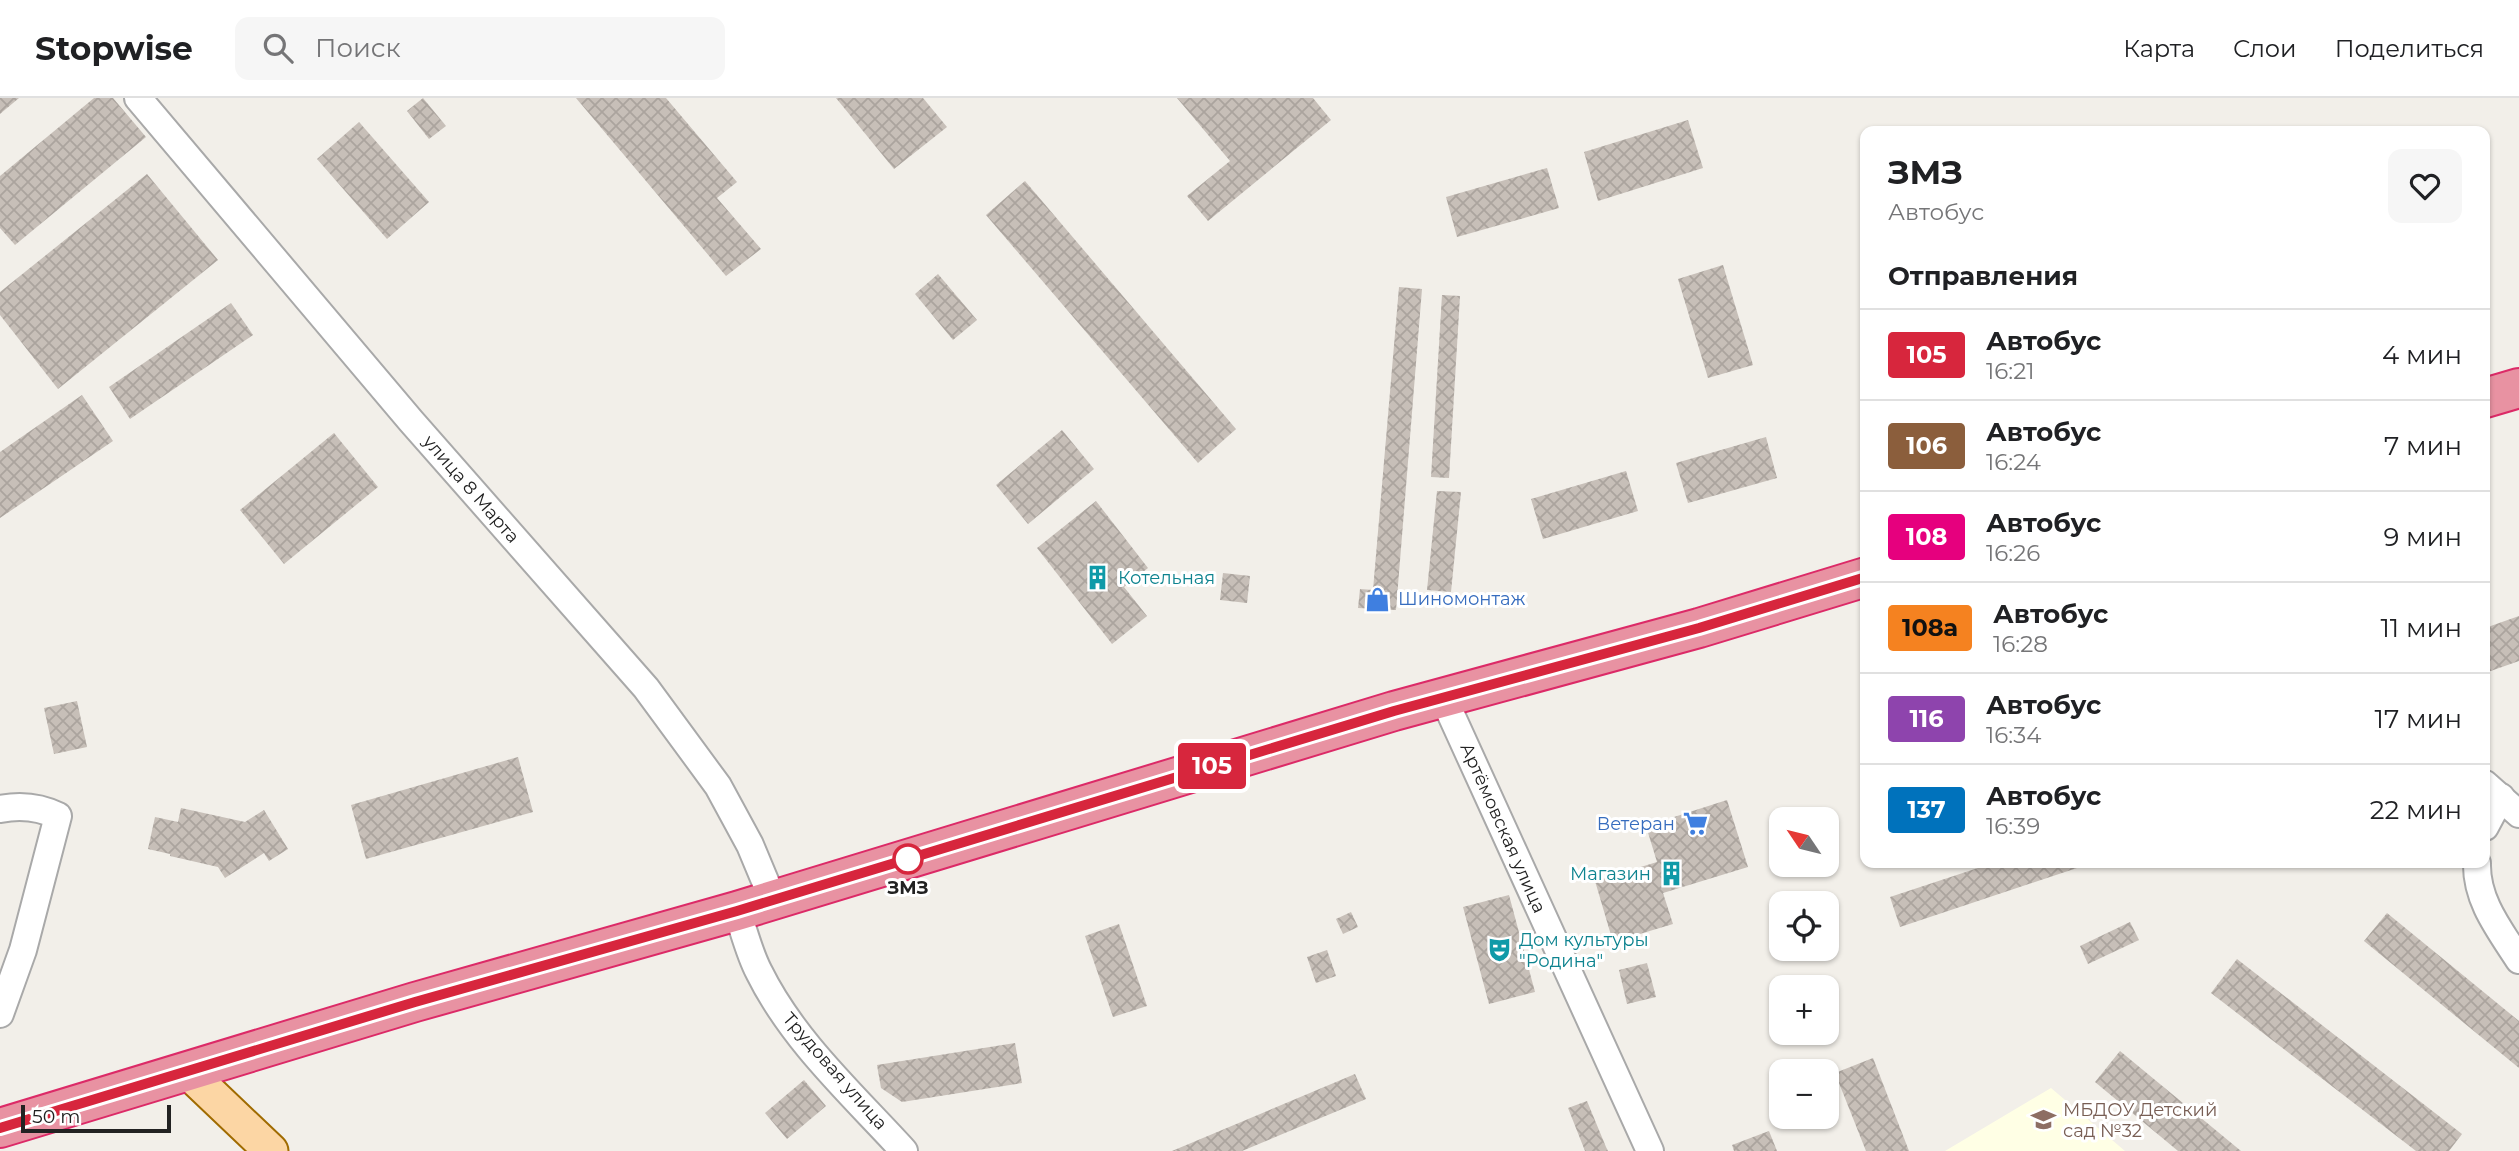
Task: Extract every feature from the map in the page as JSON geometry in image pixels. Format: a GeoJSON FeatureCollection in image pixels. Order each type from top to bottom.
{"type":"FeatureCollection","features":[{"type":"Feature","properties":{"kind":"highway"},"geometry":{"type":"LineString","coordinates":[[2490,397],[2519,388]]}},
{"type":"Feature","properties":{"kind":"highway"},"geometry":{"type":"LineString","coordinates":[[0,1128],[415,1002],[737,911],[1443,697],[1699,628],[1860,580]]}},
{"type":"Feature","properties":{"kind":"main road"},"geometry":{"type":"LineString","coordinates":[[187,1071],[271,1151]]}},
{"type":"Feature","properties":{"kind":"street","name":"улица 8 Марта"},"geometry":{"type":"LineString","coordinates":[[138,98],[402,411],[646,688],[718,786],[750,845],[773,900]]}},
{"type":"Feature","properties":{"kind":"street","name":"Артёмовская улица"},"geometry":{"type":"LineString","coordinates":[[1443,697],[1650,1151]]}},
{"type":"Feature","properties":{"kind":"street"},"geometry":{"type":"LineString","coordinates":[[2490,818],[2502,798]]}},
{"type":"Feature","properties":{"kind":"street"},"geometry":{"type":"LineString","coordinates":[[0,809],[43,809],[58,816],[23,950],[0,1014]]}},
{"type":"Feature","properties":{"kind":"street"},"geometry":{"type":"LineString","coordinates":[[2477,868],[2477,880],[2487,910],[2519,960]]}},
{"type":"Feature","properties":{"kind":"street","name":"Трудовая улица"},"geometry":{"type":"LineString","coordinates":[[737,911],[758,970],[775,1001],[805,1042],[904,1151]]}},
{"type":"Feature","properties":{"kind":"shaded area","name":"МБДОУ Детский сад №32"},"geometry":{"type":"Polygon","coordinates":[[[2051,1088],[2125,1151],[1945,1151],[2051,1088]]]}},
{"type":"Feature","properties":{"kind":"building"},"geometry":{"type":"Polygon","coordinates":[[[0,98],[19,98],[0,114],[0,98]]]}},
{"type":"Feature","properties":{"kind":"building"},"geometry":{"type":"Polygon","coordinates":[[[94,98],[113,98],[146,137],[15,245],[0,228],[0,176],[94,98]]]}},
{"type":"Feature","properties":{"kind":"building"},"geometry":{"type":"Polygon","coordinates":[[[423,98],[446,126],[429,139],[407,111],[423,98]]]}},
{"type":"Feature","properties":{"kind":"building"},"geometry":{"type":"Polygon","coordinates":[[[576,98],[666,98],[737,182],[717,198],[761,249],[726,276],[576,98]]]}},
{"type":"Feature","properties":{"kind":"building"},"geometry":{"type":"Polygon","coordinates":[[[836,98],[923,98],[947,127],[894,169],[836,98]]]}},
{"type":"Feature","properties":{"kind":"building"},"geometry":{"type":"Polygon","coordinates":[[[1177,98],[1313,98],[1331,120],[1208,221],[1187,196],[1230,161],[1177,98]]]}},
{"type":"Feature","properties":{"kind":"building"},"geometry":{"type":"Polygon","coordinates":[[[1688,120],[1703,168],[1598,201],[1584,152],[1688,120]]]}},
{"type":"Feature","properties":{"kind":"building"},"geometry":{"type":"Polygon","coordinates":[[[359,122],[429,202],[387,239],[317,159],[359,122]]]}},
{"type":"Feature","properties":{"kind":"building"},"geometry":{"type":"Polygon","coordinates":[[[1547,168],[1559,208],[1457,237],[1446,197],[1547,168]]]}},
{"type":"Feature","properties":{"kind":"building"},"geometry":{"type":"Polygon","coordinates":[[[147,174],[218,260],[58,389],[0,315],[0,292],[147,174]]]}},
{"type":"Feature","properties":{"kind":"building"},"geometry":{"type":"Polygon","coordinates":[[[1025,181],[1236,429],[1198,463],[986,215],[1025,181]]]}},
{"type":"Feature","properties":{"kind":"building"},"geometry":{"type":"Polygon","coordinates":[[[1723,265],[1753,365],[1708,378],[1678,279],[1723,265]]]}},
{"type":"Feature","properties":{"kind":"building"},"geometry":{"type":"Polygon","coordinates":[[[938,274],[977,320],[953,340],[915,294],[938,274]]]}},
{"type":"Feature","properties":{"kind":"building"},"geometry":{"type":"Polygon","coordinates":[[[1399,287],[1422,289],[1396,610],[1358,608],[1360,589],[1373,590],[1399,287]]]}},
{"type":"Feature","properties":{"kind":"building"},"geometry":{"type":"Polygon","coordinates":[[[1442,295],[1460,296],[1449,478],[1431,477],[1442,295]]]}},
{"type":"Feature","properties":{"kind":"building"},"geometry":{"type":"Polygon","coordinates":[[[231,303],[253,335],[130,419],[109,387],[231,303]]]}},
{"type":"Feature","properties":{"kind":"building"},"geometry":{"type":"Polygon","coordinates":[[[82,395],[113,441],[0,518],[0,452],[82,395]]]}},
{"type":"Feature","properties":{"kind":"building"},"geometry":{"type":"Polygon","coordinates":[[[1062,430],[1094,469],[1028,524],[996,485],[1062,430]]]}},
{"type":"Feature","properties":{"kind":"building"},"geometry":{"type":"Polygon","coordinates":[[[334,433],[378,487],[284,564],[240,510],[334,433]]]}},
{"type":"Feature","properties":{"kind":"building"},"geometry":{"type":"Polygon","coordinates":[[[1766,437],[1777,478],[1688,503],[1676,463],[1766,437]]]}},
{"type":"Feature","properties":{"kind":"building"},"geometry":{"type":"Polygon","coordinates":[[[1626,471],[1638,511],[1543,539],[1531,499],[1626,471]]]}},
{"type":"Feature","properties":{"kind":"building"},"geometry":{"type":"Polygon","coordinates":[[[1437,491],[1461,492],[1451,592],[1427,590],[1437,491]]]}},
{"type":"Feature","properties":{"kind":"building","name":"Котельная"},"geometry":{"type":"Polygon","coordinates":[[[1096,501],[1148,568],[1124,587],[1147,616],[1112,644],[1037,548],[1096,501]]]}},
{"type":"Feature","properties":{"kind":"building"},"geometry":{"type":"Polygon","coordinates":[[[1223,573],[1250,576],[1247,603],[1220,600],[1223,573]]]}},
{"type":"Feature","properties":{"kind":"building"},"geometry":{"type":"Polygon","coordinates":[[[2519,616],[2519,661],[2490,671],[2490,626],[2519,616]]]}},
{"type":"Feature","properties":{"kind":"building"},"geometry":{"type":"Polygon","coordinates":[[[77,701],[87,747],[54,754],[44,708],[77,701]]]}},
{"type":"Feature","properties":{"kind":"building"},"geometry":{"type":"Polygon","coordinates":[[[518,757],[533,812],[366,859],[351,805],[518,757]]]}},
{"type":"Feature","properties":{"kind":"building","name":"Магазин"},"geometry":{"type":"Polygon","coordinates":[[[1727,800],[1748,867],[1663,893],[1673,924],[1613,942],[1595,881],[1657,862],[1646,826],[1727,800]]]}},
{"type":"Feature","properties":{"kind":"building"},"geometry":{"type":"Polygon","coordinates":[[[181,808],[245,822],[264,810],[288,849],[269,861],[264,853],[225,878],[218,867],[148,849],[155,817],[178,822],[181,808]]]}},
{"type":"Feature","properties":{"kind":"building"},"geometry":{"type":"Polygon","coordinates":[[[1978,868],[2077,868],[1900,927],[1890,897],[1978,868]]]}},
{"type":"Feature","properties":{"kind":"building","name":"Дом культуры \"Родина\""},"geometry":{"type":"Polygon","coordinates":[[[1509,895],[1535,992],[1489,1004],[1463,907],[1509,895]]]}},
{"type":"Feature","properties":{"kind":"building"},"geometry":{"type":"Polygon","coordinates":[[[1351,912],[1358,927],[1343,934],[1336,919],[1351,912]]]}},
{"type":"Feature","properties":{"kind":"building"},"geometry":{"type":"Polygon","coordinates":[[[2387,913],[2519,1021],[2519,1068],[2364,941],[2387,913]]]}},
{"type":"Feature","properties":{"kind":"building"},"geometry":{"type":"Polygon","coordinates":[[[2130,922],[2139,940],[2088,964],[2080,946],[2130,922]]]}},
{"type":"Feature","properties":{"kind":"building"},"geometry":{"type":"Polygon","coordinates":[[[1119,924],[1147,1006],[1113,1017],[1085,936],[1119,924]]]}},
{"type":"Feature","properties":{"kind":"building"},"geometry":{"type":"Polygon","coordinates":[[[1327,950],[1336,976],[1316,983],[1307,957],[1327,950]]]}},
{"type":"Feature","properties":{"kind":"building"},"geometry":{"type":"Polygon","coordinates":[[[2237,959],[2462,1134],[2449,1151],[2416,1151],[2211,993],[2237,959]]]}},
{"type":"Feature","properties":{"kind":"building"},"geometry":{"type":"Polygon","coordinates":[[[1647,963],[1656,997],[1627,1004],[1619,970],[1647,963]]]}},
{"type":"Feature","properties":{"kind":"building"},"geometry":{"type":"Polygon","coordinates":[[[1015,1043],[1022,1083],[902,1102],[881,1088],[877,1065],[1015,1043]]]}},
{"type":"Feature","properties":{"kind":"building"},"geometry":{"type":"Polygon","coordinates":[[[2120,1051],[2241,1151],[2178,1151],[2095,1082],[2120,1051]]]}},
{"type":"Feature","properties":{"kind":"building"},"geometry":{"type":"Polygon","coordinates":[[[1873,1058],[1909,1151],[1866,1151],[1839,1083],[1839,1071],[1873,1058]]]}},
{"type":"Feature","properties":{"kind":"building"},"geometry":{"type":"Polygon","coordinates":[[[1355,1074],[1366,1099],[1242,1151],[1172,1151],[1355,1074]]]}},
{"type":"Feature","properties":{"kind":"building"},"geometry":{"type":"Polygon","coordinates":[[[804,1080],[826,1106],[787,1139],[765,1113],[804,1080]]]}},
{"type":"Feature","properties":{"kind":"building"},"geometry":{"type":"Polygon","coordinates":[[[1587,1101],[1608,1151],[1585,1151],[1568,1108],[1587,1101]]]}},
{"type":"Feature","properties":{"kind":"building"},"geometry":{"type":"Polygon","coordinates":[[[1769,1131],[1777,1151],[1734,1151],[1732,1145],[1769,1131]]]}},
{"type":"Feature","properties":{"kind":"bus line","name":"105"},"geometry":{"type":"LineString","coordinates":[[0,1128],[415,1002],[737,911],[1394,711],[1699,628],[1860,579]]}},
{"type":"Feature","properties":{"kind":"place","name":"Котельная"},"geometry":{"type":"Point","coordinates":[1098,578]}},
{"type":"Feature","properties":{"kind":"place","name":"Шиномонтаж"},"geometry":{"type":"Point","coordinates":[1378,599]}},
{"type":"Feature","properties":{"kind":"place","name":"Ветеран"},"geometry":{"type":"Point","coordinates":[1695,824]}},
{"type":"Feature","properties":{"kind":"place","name":"ЗМЗ"},"geometry":{"type":"Point","coordinates":[908,859]}},
{"type":"Feature","properties":{"kind":"place","name":"Магазин"},"geometry":{"type":"Point","coordinates":[1671,874]}},
{"type":"Feature","properties":{"kind":"place","name":"Дом культуры \"Родина\""},"geometry":{"type":"Point","coordinates":[1499,950]}},
{"type":"Feature","properties":{"kind":"place","name":"МБДОУ Детский сад №32"},"geometry":{"type":"Point","coordinates":[2043,1120]}}]}
